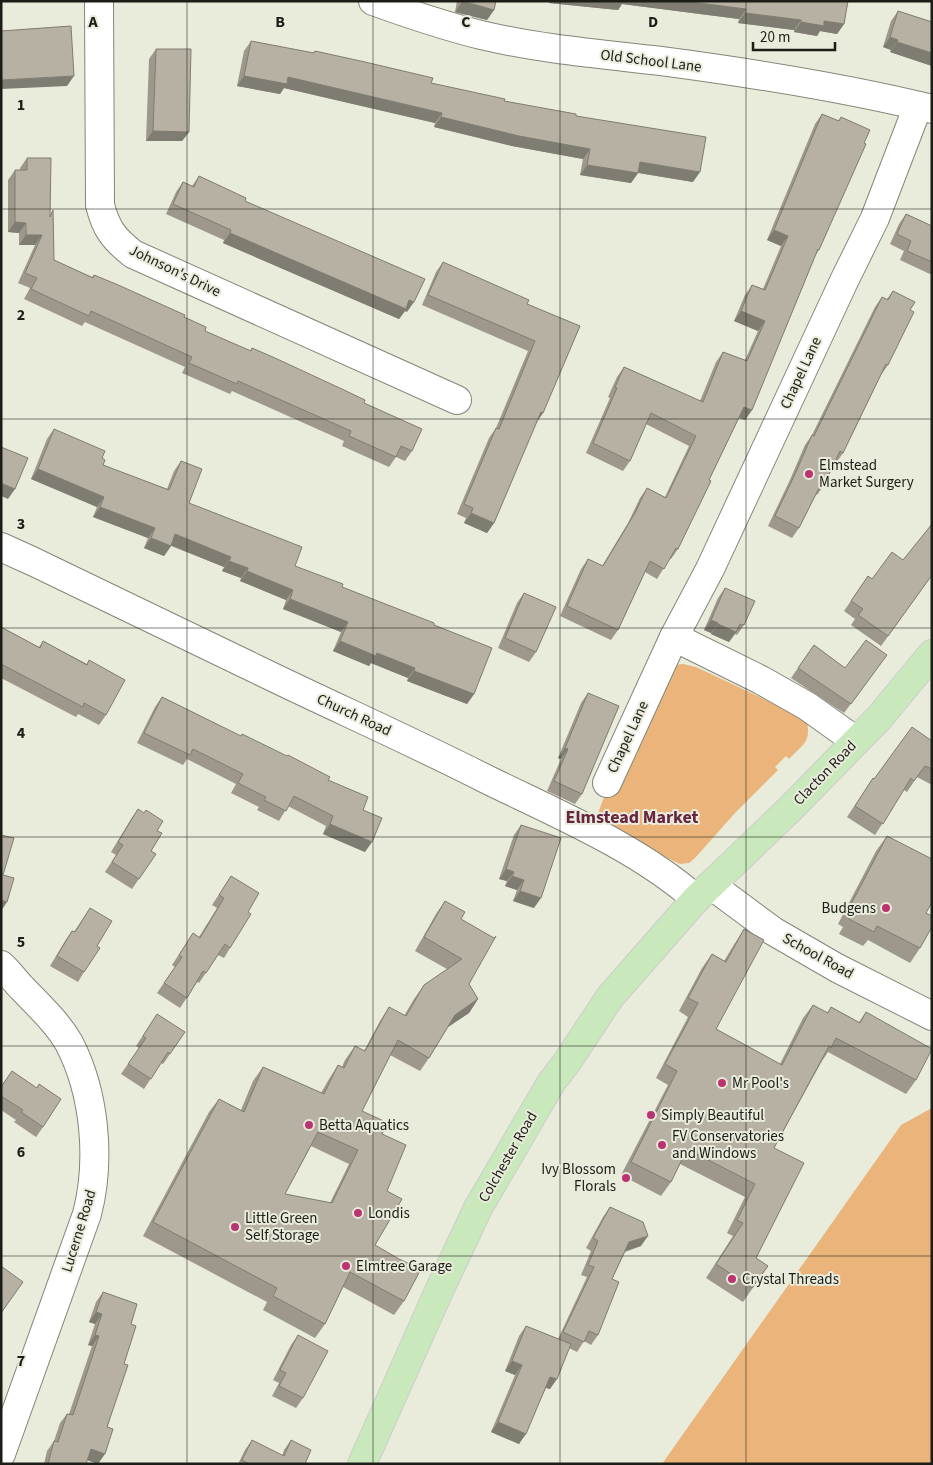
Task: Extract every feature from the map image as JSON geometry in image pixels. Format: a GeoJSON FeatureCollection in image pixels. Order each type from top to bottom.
{"type":"FeatureCollection","features":[{"type":"Feature","properties":{"kind":"main road","name":"Clacton Road"},"geometry":{"type":"LineString","coordinates":[[704,892],[790,809],[879,718],[932,654]]}},
{"type":"Feature","properties":{"kind":"main road","name":"Colchester Road"},"geometry":{"type":"LineString","coordinates":[[362,1464],[478,1208],[546,1090],[610,997],[704,892]]}},
{"type":"Feature","properties":{"kind":"street","name":"Johnson's Drive"},"geometry":{"type":"LineString","coordinates":[[99,1],[100,206],[104,219],[115,239],[133,254],[457,400]]}},
{"type":"Feature","properties":{"kind":"street","name":"Old School Lane"},"geometry":{"type":"LineString","coordinates":[[373,1],[433,21],[507,40],[783,78],[925,107]]}},
{"type":"Feature","properties":{"kind":"street","name":"Chapel Lane"},"geometry":{"type":"LineString","coordinates":[[607,783],[674,636],[710,569],[875,218],[925,107]]}},
{"type":"Feature","properties":{"kind":"street","name":"Church Road"},"geometry":{"type":"LineString","coordinates":[[1,547],[426,749],[634,854],[679,884],[704,892]]}},
{"type":"Feature","properties":{"kind":"street"},"geometry":{"type":"LineString","coordinates":[[674,636],[807,706],[856,741]]}},
{"type":"Feature","properties":{"kind":"street","name":"School Road"},"geometry":{"type":"LineString","coordinates":[[704,892],[837,968],[932,1016]]}},
{"type":"Feature","properties":{"kind":"street","name":"Lucerne Road"},"geometry":{"type":"LineString","coordinates":[[1,965],[41,1007],[68,1042],[83,1082],[92,1118],[95,1167],[87,1214],[1,1454]]}},
{"type":"Feature","properties":{"kind":"shaded area"},"geometry":{"type":"Polygon","coordinates":[[[683,664],[696,667],[798,715],[807,721],[808,734],[805,743],[789,759],[786,756],[775,767],[778,770],[735,813],[695,858],[689,863],[680,864],[605,828],[598,815],[603,800],[665,674],[672,665],[683,664]]]}},
{"type":"Feature","properties":{"kind":"shaded area"},"geometry":{"type":"Polygon","coordinates":[[[932,1108],[932,1464],[662,1464],[901,1125],[932,1108]]]}},
{"type":"Feature","properties":{"kind":"building"},"geometry":{"type":"Polygon","coordinates":[[[462,1],[496,1],[494,10],[462,1]]]}},
{"type":"Feature","properties":{"kind":"building"},"geometry":{"type":"Polygon","coordinates":[[[683,1],[848,1],[844,24],[824,21],[824,26],[801,22],[801,20],[745,13],[746,9],[683,1]]]}},
{"type":"Feature","properties":{"kind":"building"},"geometry":{"type":"Polygon","coordinates":[[[898,11],[932,22],[932,53],[897,42],[898,40],[890,37],[898,11]]]}},
{"type":"Feature","properties":{"kind":"building"},"geometry":{"type":"Polygon","coordinates":[[[71,26],[74,76],[1,80],[1,31],[71,26]]]}},
{"type":"Feature","properties":{"kind":"building"},"geometry":{"type":"Polygon","coordinates":[[[251,41],[314,53],[315,51],[433,78],[431,83],[505,99],[504,101],[576,114],[576,116],[706,137],[700,172],[640,162],[638,173],[587,165],[590,149],[519,136],[441,117],[442,113],[288,77],[287,84],[244,76],[251,41]]]}},
{"type":"Feature","properties":{"kind":"building"},"geometry":{"type":"Polygon","coordinates":[[[156,49],[191,49],[189,132],[153,131],[156,49]]]}},
{"type":"Feature","properties":{"kind":"building"},"geometry":{"type":"Polygon","coordinates":[[[822,114],[839,121],[841,117],[870,130],[864,143],[866,144],[818,249],[752,410],[744,407],[678,549],[676,548],[664,569],[650,561],[618,630],[567,606],[588,559],[603,566],[635,513],[647,488],[666,498],[696,436],[651,413],[630,461],[593,443],[617,388],[615,387],[624,367],[703,402],[723,352],[747,361],[765,321],[741,311],[752,285],[765,290],[788,236],[774,230],[822,114]]]}},
{"type":"Feature","properties":{"kind":"building"},"geometry":{"type":"Polygon","coordinates":[[[27,158],[51,158],[50,217],[53,210],[54,260],[93,278],[94,275],[116,284],[185,315],[184,317],[206,327],[205,331],[251,351],[252,348],[275,358],[365,400],[364,403],[422,429],[412,451],[401,446],[396,457],[349,436],[351,431],[238,381],[237,384],[189,363],[192,357],[91,311],[89,316],[31,289],[37,278],[25,273],[42,235],[26,235],[26,223],[15,222],[15,170],[27,170],[27,158]]]}},
{"type":"Feature","properties":{"kind":"building"},"geometry":{"type":"Polygon","coordinates":[[[199,176],[246,198],[245,201],[425,279],[414,302],[409,300],[406,309],[230,233],[231,230],[173,204],[183,182],[194,187],[199,176]]]}},
{"type":"Feature","properties":{"kind":"building"},"geometry":{"type":"Polygon","coordinates":[[[906,214],[932,226],[932,262],[907,251],[911,241],[897,234],[906,214]]]}},
{"type":"Feature","properties":{"kind":"building"},"geometry":{"type":"Polygon","coordinates":[[[443,262],[529,300],[527,304],[580,326],[494,523],[471,513],[473,508],[464,504],[496,428],[499,429],[535,341],[428,295],[443,262]]]}},
{"type":"Feature","properties":{"kind":"building"},"geometry":{"type":"Polygon","coordinates":[[[893,291],[915,302],[910,310],[914,312],[888,365],[886,364],[843,453],[840,451],[824,485],[821,484],[799,528],[775,516],[812,435],[814,436],[882,297],[888,300],[893,291]]]}},
{"type":"Feature","properties":{"kind":"building"},"geometry":{"type":"Polygon","coordinates":[[[54,429],[105,451],[102,458],[105,460],[103,465],[169,490],[181,461],[202,469],[189,503],[302,547],[295,566],[343,584],[342,587],[492,648],[474,694],[414,671],[415,668],[377,653],[376,656],[340,641],[348,622],[290,599],[293,590],[247,571],[248,568],[229,561],[231,557],[175,534],[171,546],[151,538],[155,528],[100,507],[104,497],[38,469],[54,429]]]}},
{"type":"Feature","properties":{"kind":"building"},"geometry":{"type":"Polygon","coordinates":[[[1,447],[28,458],[15,489],[1,483],[1,447]]]}},
{"type":"Feature","properties":{"kind":"building"},"geometry":{"type":"Polygon","coordinates":[[[932,524],[932,575],[888,636],[858,615],[863,609],[851,601],[868,576],[872,579],[892,552],[903,560],[932,524]]]}},
{"type":"Feature","properties":{"kind":"building"},"geometry":{"type":"Polygon","coordinates":[[[725,588],[755,601],[744,625],[740,624],[736,632],[711,620],[725,588]]]}},
{"type":"Feature","properties":{"kind":"building"},"geometry":{"type":"Polygon","coordinates":[[[524,593],[556,607],[536,652],[505,638],[524,593]]]}},
{"type":"Feature","properties":{"kind":"building"},"geometry":{"type":"Polygon","coordinates":[[[1,627],[40,648],[43,641],[87,665],[89,660],[125,680],[106,715],[84,703],[83,707],[1,664],[1,627]]]}},
{"type":"Feature","properties":{"kind":"building"},"geometry":{"type":"Polygon","coordinates":[[[866,640],[887,655],[851,704],[798,668],[814,645],[845,668],[866,640]]]}},
{"type":"Feature","properties":{"kind":"building"},"geometry":{"type":"Polygon","coordinates":[[[588,693],[619,706],[582,794],[554,781],[568,749],[565,748],[588,693]]]}},
{"type":"Feature","properties":{"kind":"building"},"geometry":{"type":"Polygon","coordinates":[[[162,697],[241,736],[242,734],[288,755],[330,777],[328,780],[368,797],[363,810],[382,818],[372,842],[330,824],[333,816],[294,796],[286,811],[264,800],[266,797],[238,783],[243,774],[193,749],[190,755],[144,733],[162,697]]]}},
{"type":"Feature","properties":{"kind":"building"},"geometry":{"type":"Polygon","coordinates":[[[912,727],[932,741],[932,769],[925,766],[914,781],[911,778],[883,824],[855,806],[873,778],[912,727]]]}},
{"type":"Feature","properties":{"kind":"building"},"geometry":{"type":"Polygon","coordinates":[[[138,809],[144,813],[146,810],[163,821],[157,831],[162,833],[151,851],[156,854],[139,879],[112,862],[123,845],[118,842],[138,809]]]}},
{"type":"Feature","properties":{"kind":"building"},"geometry":{"type":"Polygon","coordinates":[[[521,825],[561,838],[541,898],[520,891],[524,880],[512,876],[514,872],[506,869],[521,825]]]}},
{"type":"Feature","properties":{"kind":"building"},"geometry":{"type":"Polygon","coordinates":[[[1,835],[14,838],[3,875],[14,878],[7,902],[1,900],[1,835]]]}},
{"type":"Feature","properties":{"kind":"building","name":"Budgens"},"geometry":{"type":"Polygon","coordinates":[[[887,836],[932,859],[932,902],[926,913],[932,916],[932,927],[920,948],[877,926],[874,932],[849,919],[853,912],[848,910],[887,836]]]}},
{"type":"Feature","properties":{"kind":"building"},"geometry":{"type":"Polygon","coordinates":[[[231,876],[259,893],[248,912],[251,914],[230,948],[225,944],[206,973],[203,971],[187,998],[164,983],[182,957],[179,955],[193,933],[200,938],[224,898],[219,895],[231,876]]]}},
{"type":"Feature","properties":{"kind":"building"},"geometry":{"type":"Polygon","coordinates":[[[445,901],[465,912],[461,919],[494,938],[496,936],[469,984],[478,999],[455,1015],[429,1058],[398,1040],[362,1111],[388,1123],[382,1134],[406,1145],[387,1191],[402,1199],[375,1245],[421,1269],[404,1301],[350,1272],[325,1324],[273,1296],[277,1288],[153,1222],[219,1099],[244,1112],[263,1067],[324,1094],[338,1065],[344,1068],[355,1046],[365,1051],[389,1007],[406,1016],[424,985],[462,959],[424,937],[445,901]],[[318,1132],[285,1194],[332,1203],[358,1150],[318,1132]]]}},
{"type":"Feature","properties":{"kind":"building"},"geometry":{"type":"Polygon","coordinates":[[[90,908],[112,921],[97,946],[100,948],[84,972],[57,956],[72,931],[75,932],[90,908]]]}},
{"type":"Feature","properties":{"kind":"building"},"geometry":{"type":"Polygon","coordinates":[[[744,929],[764,940],[716,1029],[782,1065],[813,1005],[828,1013],[831,1007],[860,1023],[866,1012],[932,1049],[916,1080],[836,1038],[831,1048],[829,1046],[774,1148],[804,1163],[756,1258],[768,1266],[752,1288],[716,1264],[743,1223],[737,1220],[755,1184],[687,1149],[671,1182],[631,1162],[677,1071],[665,1064],[698,1003],[688,998],[712,954],[726,962],[744,929]]]}},
{"type":"Feature","properties":{"kind":"building"},"geometry":{"type":"Polygon","coordinates":[[[157,1014],[185,1032],[170,1054],[168,1052],[151,1079],[128,1064],[146,1038],[143,1036],[157,1014]]]}},
{"type":"Feature","properties":{"kind":"building"},"geometry":{"type":"Polygon","coordinates":[[[12,1071],[37,1088],[39,1084],[61,1099],[43,1127],[21,1112],[23,1110],[1,1096],[1,1087],[12,1071]]]}},
{"type":"Feature","properties":{"kind":"building"},"geometry":{"type":"Polygon","coordinates":[[[610,1207],[643,1222],[648,1236],[629,1242],[612,1279],[619,1282],[598,1335],[589,1331],[584,1342],[563,1332],[594,1267],[588,1265],[598,1241],[593,1238],[610,1207]]]}},
{"type":"Feature","properties":{"kind":"building"},"geometry":{"type":"Polygon","coordinates":[[[1,1266],[23,1282],[1,1313],[1,1266]]]}},
{"type":"Feature","properties":{"kind":"building"},"geometry":{"type":"Polygon","coordinates":[[[103,1292],[137,1304],[131,1324],[136,1326],[124,1364],[128,1365],[107,1427],[113,1429],[105,1454],[91,1449],[86,1464],[48,1464],[54,1441],[58,1442],[67,1414],[73,1415],[99,1336],[95,1335],[102,1314],[96,1312],[103,1292]]]}},
{"type":"Feature","properties":{"kind":"building"},"geometry":{"type":"Polygon","coordinates":[[[526,1326],[571,1344],[557,1379],[550,1377],[526,1434],[498,1422],[522,1365],[512,1361],[526,1326]]]}},
{"type":"Feature","properties":{"kind":"building"},"geometry":{"type":"Polygon","coordinates":[[[298,1335],[328,1351],[303,1398],[279,1386],[286,1373],[280,1370],[298,1335]]]}},
{"type":"Feature","properties":{"kind":"building"},"geometry":{"type":"Polygon","coordinates":[[[252,1440],[284,1456],[291,1440],[311,1450],[305,1464],[249,1464],[242,1460],[252,1440]]]}},
{"type":"Feature","properties":{"kind":"place","name":"Elmstead Market Surgery"},"geometry":{"type":"Point","coordinates":[809,474]}},
{"type":"Feature","properties":{"kind":"place","name":"Budgens"},"geometry":{"type":"Point","coordinates":[886,908]}},
{"type":"Feature","properties":{"kind":"place","name":"Mr Pool's"},"geometry":{"type":"Point","coordinates":[722,1083]}},
{"type":"Feature","properties":{"kind":"place","name":"Simply Beautiful"},"geometry":{"type":"Point","coordinates":[651,1115]}},
{"type":"Feature","properties":{"kind":"place","name":"Betta Aquatics"},"geometry":{"type":"Point","coordinates":[309,1125]}},
{"type":"Feature","properties":{"kind":"place","name":"FV Conservatories and Windows"},"geometry":{"type":"Point","coordinates":[662,1145]}},
{"type":"Feature","properties":{"kind":"place","name":"Ivy Blossom Florals"},"geometry":{"type":"Point","coordinates":[626,1178]}},
{"type":"Feature","properties":{"kind":"place","name":"Londis"},"geometry":{"type":"Point","coordinates":[358,1213]}},
{"type":"Feature","properties":{"kind":"place","name":"Little Green Self Storage"},"geometry":{"type":"Point","coordinates":[235,1227]}},
{"type":"Feature","properties":{"kind":"place","name":"Elmtree Garage"},"geometry":{"type":"Point","coordinates":[346,1266]}},
{"type":"Feature","properties":{"kind":"place","name":"Crystal Threads"},"geometry":{"type":"Point","coordinates":[732,1279]}},
{"type":"Feature","properties":{"kind":"district","name":"Elmstead Market"},"geometry":{"type":"Point","coordinates":[632,817]}}]}
